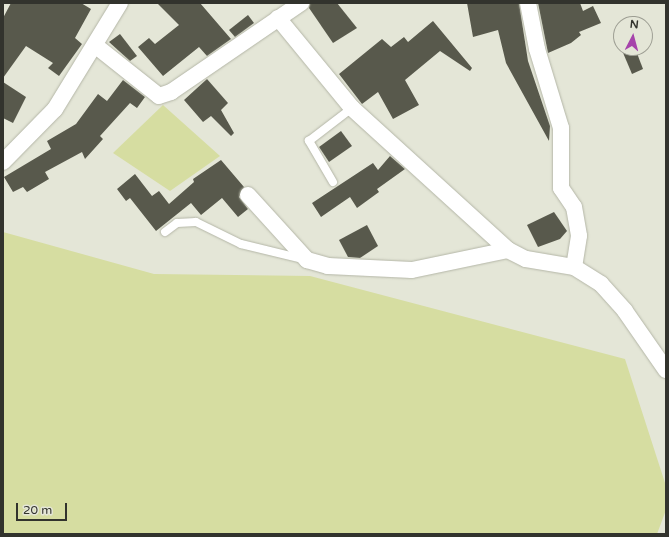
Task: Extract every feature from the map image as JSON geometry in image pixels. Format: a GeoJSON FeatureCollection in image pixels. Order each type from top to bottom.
{"type":"FeatureCollection","features":[{"type":"Feature","properties":{"kind":"street"},"geometry":{"type":"LineString","coordinates":[[3,162],[55,108],[96,46],[107,20],[120,3]]}},
{"type":"Feature","properties":{"kind":"street"},"geometry":{"type":"LineString","coordinates":[[96,46],[159,96],[171,92],[281,11],[301,3]]}},
{"type":"Feature","properties":{"kind":"street"},"geometry":{"type":"LineString","coordinates":[[528,3],[537,49],[561,128],[561,188],[574,207],[580,236],[574,267]]}},
{"type":"Feature","properties":{"kind":"street"},"geometry":{"type":"LineString","coordinates":[[281,11],[352,108],[508,250],[526,259],[574,267],[601,284],[625,311],[666,370]]}},
{"type":"Feature","properties":{"kind":"street"},"geometry":{"type":"LineString","coordinates":[[248,195],[307,260],[363,270],[412,270],[508,250]]}},
{"type":"Feature","properties":{"kind":"lane"},"geometry":{"type":"LineString","coordinates":[[333,182],[309,141],[352,108]]}},
{"type":"Feature","properties":{"kind":"lane"},"geometry":{"type":"LineString","coordinates":[[165,232],[177,223],[196,222],[241,244],[307,260]]}},
{"type":"Feature","properties":{"kind":"green space"},"geometry":{"type":"Polygon","coordinates":[[[163,105],[220,156],[170,191],[113,153],[163,105]]]}},
{"type":"Feature","properties":{"kind":"green space"},"geometry":{"type":"Polygon","coordinates":[[[3,232],[154,274],[310,276],[625,359],[666,486],[666,510],[657,534],[3,534],[3,232]]]}},
{"type":"Feature","properties":{"kind":"building"},"geometry":{"type":"Polygon","coordinates":[[[11,3],[81,3],[91,9],[75,38],[82,44],[59,76],[48,68],[53,63],[26,46],[3,78],[3,18],[11,3]]]}},
{"type":"Feature","properties":{"kind":"building"},"geometry":{"type":"Polygon","coordinates":[[[157,3],[200,3],[231,39],[207,56],[199,47],[163,76],[138,47],[149,38],[155,44],[179,25],[157,3]]]}},
{"type":"Feature","properties":{"kind":"building"},"geometry":{"type":"Polygon","coordinates":[[[310,3],[337,3],[357,28],[333,43],[309,8],[310,3]]]}},
{"type":"Feature","properties":{"kind":"building"},"geometry":{"type":"Polygon","coordinates":[[[467,3],[519,3],[528,61],[550,126],[549,141],[506,63],[498,30],[473,37],[467,3]]]}},
{"type":"Feature","properties":{"kind":"building"},"geometry":{"type":"Polygon","coordinates":[[[538,3],[580,3],[583,11],[593,6],[601,23],[579,32],[581,35],[571,43],[548,53],[538,3]]]}},
{"type":"Feature","properties":{"kind":"building"},"geometry":{"type":"Polygon","coordinates":[[[248,15],[254,23],[235,37],[229,30],[248,15]]]}},
{"type":"Feature","properties":{"kind":"building"},"geometry":{"type":"Polygon","coordinates":[[[433,21],[472,68],[470,71],[440,51],[405,80],[419,105],[393,119],[378,92],[362,104],[339,74],[382,39],[391,47],[404,37],[408,42],[433,21]]]}},
{"type":"Feature","properties":{"kind":"building"},"geometry":{"type":"Polygon","coordinates":[[[120,34],[137,56],[130,61],[109,42],[120,34]]]}},
{"type":"Feature","properties":{"kind":"building"},"geometry":{"type":"Polygon","coordinates":[[[624,56],[638,56],[643,69],[632,74],[624,56]]]}},
{"type":"Feature","properties":{"kind":"building"},"geometry":{"type":"Polygon","coordinates":[[[207,79],[228,103],[221,110],[234,133],[231,136],[211,116],[203,122],[184,100],[207,79]]]}},
{"type":"Feature","properties":{"kind":"building"},"geometry":{"type":"Polygon","coordinates":[[[123,80],[145,97],[137,108],[130,103],[100,136],[103,139],[85,159],[82,152],[45,172],[49,179],[27,192],[23,187],[13,192],[4,177],[51,149],[47,141],[76,124],[98,94],[107,101],[123,80]]]}},
{"type":"Feature","properties":{"kind":"building"},"geometry":{"type":"Polygon","coordinates":[[[3,82],[26,97],[13,123],[3,118],[3,82]]]}},
{"type":"Feature","properties":{"kind":"building"},"geometry":{"type":"Polygon","coordinates":[[[341,131],[352,146],[329,162],[319,147],[341,131]]]}},
{"type":"Feature","properties":{"kind":"building"},"geometry":{"type":"Polygon","coordinates":[[[390,156],[405,169],[377,189],[379,192],[357,208],[350,197],[321,217],[312,203],[373,163],[378,170],[390,156]]]}},
{"type":"Feature","properties":{"kind":"building"},"geometry":{"type":"Polygon","coordinates":[[[221,160],[244,187],[239,197],[248,209],[238,217],[222,198],[201,215],[191,203],[156,231],[130,198],[126,201],[117,189],[135,174],[152,196],[159,191],[169,204],[194,182],[193,179],[221,160]]]}},
{"type":"Feature","properties":{"kind":"building"},"geometry":{"type":"Polygon","coordinates":[[[554,212],[567,231],[560,239],[538,247],[527,225],[554,212]]]}},
{"type":"Feature","properties":{"kind":"building"},"geometry":{"type":"Polygon","coordinates":[[[367,225],[378,246],[360,258],[348,257],[339,240],[367,225]]]}}]}
